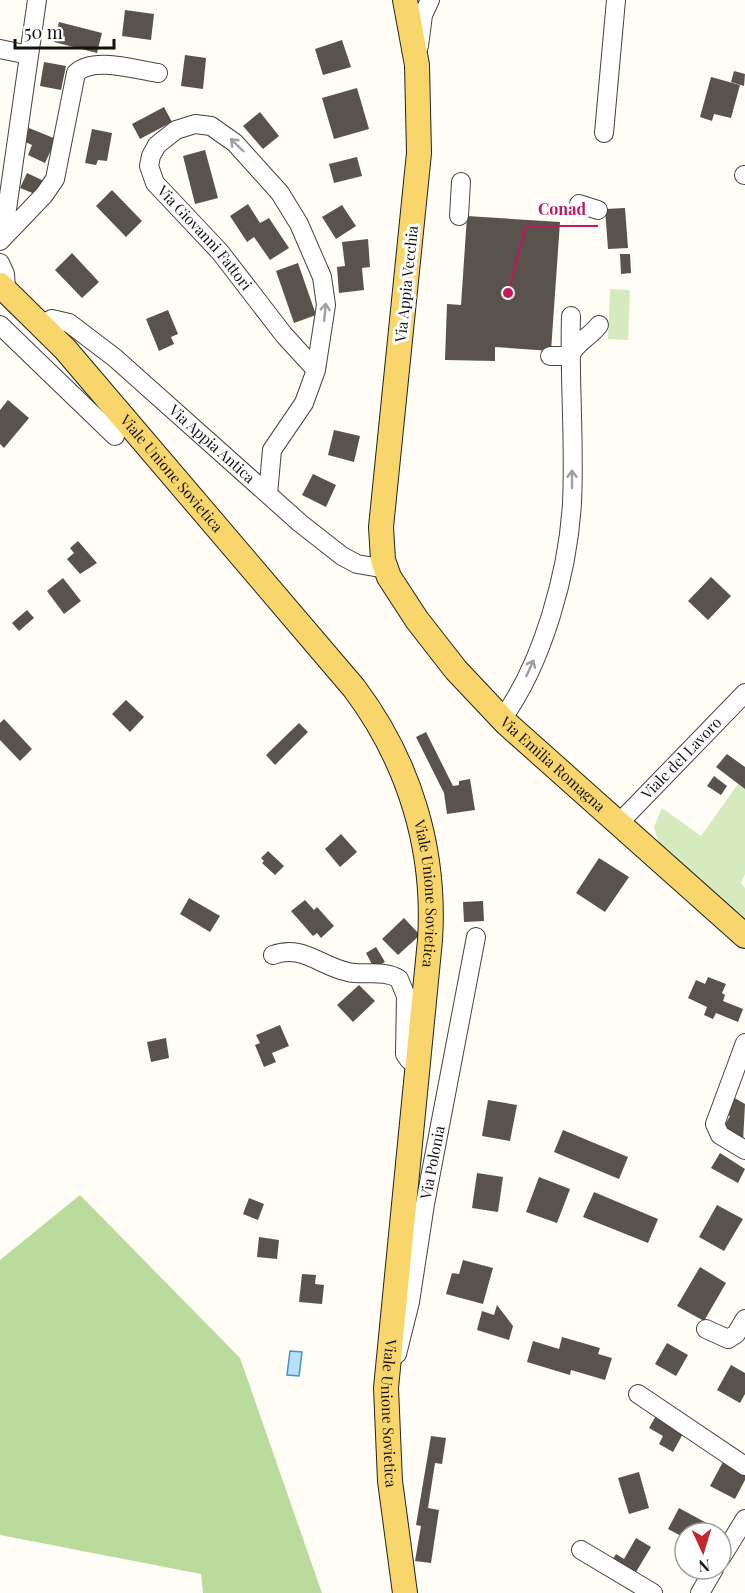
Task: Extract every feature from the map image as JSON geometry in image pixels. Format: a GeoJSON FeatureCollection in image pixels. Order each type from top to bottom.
{"type":"FeatureCollection","features":[{"type":"Feature","properties":{"kind":"main road","name":"Via Appia Vecchia"},"geometry":{"type":"LineString","coordinates":[[386,569],[381,527],[418,163],[417,65],[405,0]]}},
{"type":"Feature","properties":{"kind":"main road","name":"Viale Unione Sovietica"},"geometry":{"type":"LineString","coordinates":[[3,287],[42,324],[119,433],[354,688],[381,728],[402,770],[424,842],[431,901],[418,1063],[386,1388],[390,1481],[405,1593]]}},
{"type":"Feature","properties":{"kind":"main road","name":"Via Emilia Romagna"},"geometry":{"type":"LineString","coordinates":[[386,569],[394,586],[438,648],[502,719],[745,936]]}},
{"type":"Feature","properties":{"kind":"street"},"geometry":{"type":"LineString","coordinates":[[1,239],[37,0]]}},
{"type":"Feature","properties":{"kind":"street"},"geometry":{"type":"LineString","coordinates":[[417,65],[423,15],[430,0]]}},
{"type":"Feature","properties":{"kind":"street"},"geometry":{"type":"LineString","coordinates":[[604,133],[616,0]]}},
{"type":"Feature","properties":{"kind":"street"},"geometry":{"type":"LineString","coordinates":[[0,49],[29,55]]}},
{"type":"Feature","properties":{"kind":"street"},"geometry":{"type":"LineString","coordinates":[[1,239],[44,195],[57,175],[72,86],[79,70],[98,65],[158,73]]}},
{"type":"Feature","properties":{"kind":"street","name":"Via Giovanni Fattori"},"geometry":{"type":"LineString","coordinates":[[268,495],[272,450],[304,403],[316,370],[326,305],[325,286],[320,269],[293,212],[267,176],[222,132],[211,126],[200,124],[176,130],[157,145],[151,156],[149,166],[154,183],[220,252],[284,335],[316,370]]}},
{"type":"Feature","properties":{"kind":"street"},"geometry":{"type":"LineString","coordinates":[[459,216],[461,182]]}},
{"type":"Feature","properties":{"kind":"street"},"geometry":{"type":"LineString","coordinates":[[579,204],[598,210]]}},
{"type":"Feature","properties":{"kind":"street"},"geometry":{"type":"LineString","coordinates":[[0,262],[5,274],[3,287]]}},
{"type":"Feature","properties":{"kind":"street"},"geometry":{"type":"LineString","coordinates":[[502,719],[515,701],[534,660],[552,610],[567,543],[572,505],[570,356],[572,316]]}},
{"type":"Feature","properties":{"kind":"street","name":"Via Appia Antica"},"geometry":{"type":"LineString","coordinates":[[42,324],[52,319],[69,323],[115,358],[268,495],[346,559],[366,566],[386,569]]}},
{"type":"Feature","properties":{"kind":"street"},"geometry":{"type":"LineString","coordinates":[[0,325],[119,433]]}},
{"type":"Feature","properties":{"kind":"street"},"geometry":{"type":"LineString","coordinates":[[570,356],[577,344],[594,332],[599,325]]}},
{"type":"Feature","properties":{"kind":"street"},"geometry":{"type":"LineString","coordinates":[[550,356],[570,356]]}},
{"type":"Feature","properties":{"kind":"street","name":"Viale del Lavoro"},"geometry":{"type":"LineString","coordinates":[[619,823],[745,693]]}},
{"type":"Feature","properties":{"kind":"street","name":"Via Polonia"},"geometry":{"type":"LineString","coordinates":[[386,1388],[408,1314],[425,1204],[476,937]]}},
{"type":"Feature","properties":{"kind":"street"},"geometry":{"type":"LineString","coordinates":[[273,955],[297,951],[344,971],[385,974],[399,979],[406,996],[404,1050],[407,1058],[418,1063]]}},
{"type":"Feature","properties":{"kind":"street"},"geometry":{"type":"LineString","coordinates":[[744,1050],[715,1124],[720,1135],[745,1150]]}},
{"type":"Feature","properties":{"kind":"street"},"geometry":{"type":"LineString","coordinates":[[706,1329],[728,1339],[736,1334],[745,1319]]}},
{"type":"Feature","properties":{"kind":"street"},"geometry":{"type":"LineString","coordinates":[[638,1394],[745,1466]]}},
{"type":"Feature","properties":{"kind":"street"},"geometry":{"type":"LineString","coordinates":[[733,1538],[745,1519]]}},
{"type":"Feature","properties":{"kind":"street"},"geometry":{"type":"LineString","coordinates":[[581,1550],[653,1593]]}},
{"type":"Feature","properties":{"kind":"green space"},"geometry":{"type":"Polygon","coordinates":[[[610,289],[630,290],[628,340],[608,339],[610,289]]]}},
{"type":"Feature","properties":{"kind":"green space"},"geometry":{"type":"Polygon","coordinates":[[[738,784],[745,789],[745,874],[741,883],[745,888],[745,918],[658,841],[654,827],[662,808],[701,836],[738,784]]]}},
{"type":"Feature","properties":{"kind":"green space"},"geometry":{"type":"Polygon","coordinates":[[[80,1195],[240,1358],[322,1593],[203,1593],[201,1574],[0,1535],[0,1260],[80,1195]]]}},
{"type":"Feature","properties":{"kind":"water"},"geometry":{"type":"Polygon","coordinates":[[[290,1351],[302,1352],[299,1376],[287,1375],[290,1351]]]}},
{"type":"Feature","properties":{"kind":"building"},"geometry":{"type":"Polygon","coordinates":[[[125,10],[154,14],[151,40],[122,36],[125,10]]]}},
{"type":"Feature","properties":{"kind":"building"},"geometry":{"type":"Polygon","coordinates":[[[59,22],[102,33],[97,53],[54,42],[59,22]]]}},
{"type":"Feature","properties":{"kind":"building"},"geometry":{"type":"Polygon","coordinates":[[[342,40],[351,67],[323,75],[315,49],[342,40]]]}},
{"type":"Feature","properties":{"kind":"building"},"geometry":{"type":"Polygon","coordinates":[[[185,55],[206,58],[203,89],[181,86],[185,55]]]}},
{"type":"Feature","properties":{"kind":"building"},"geometry":{"type":"Polygon","coordinates":[[[44,62],[66,66],[61,90],[40,86],[44,62]]]}},
{"type":"Feature","properties":{"kind":"building"},"geometry":{"type":"Polygon","coordinates":[[[734,71],[745,74],[744,86],[731,82],[734,71]]]}},
{"type":"Feature","properties":{"kind":"building"},"geometry":{"type":"Polygon","coordinates":[[[711,77],[740,85],[731,118],[714,114],[712,121],[700,117],[711,77]]]}},
{"type":"Feature","properties":{"kind":"building"},"geometry":{"type":"Polygon","coordinates":[[[357,88],[369,129],[334,139],[322,98],[357,88]]]}},
{"type":"Feature","properties":{"kind":"building"},"geometry":{"type":"Polygon","coordinates":[[[164,107],[172,122],[140,139],[132,124],[164,107]]]}},
{"type":"Feature","properties":{"kind":"building"},"geometry":{"type":"Polygon","coordinates":[[[260,112],[279,136],[263,149],[243,126],[260,112]]]}},
{"type":"Feature","properties":{"kind":"building"},"geometry":{"type":"Polygon","coordinates":[[[29,128],[56,139],[45,163],[28,155],[32,145],[23,141],[29,128]]]}},
{"type":"Feature","properties":{"kind":"building"},"geometry":{"type":"Polygon","coordinates":[[[92,129],[112,133],[107,161],[98,160],[96,165],[85,163],[92,129]]]}},
{"type":"Feature","properties":{"kind":"building"},"geometry":{"type":"Polygon","coordinates":[[[205,150],[218,198],[195,204],[183,156],[205,150]]]}},
{"type":"Feature","properties":{"kind":"building"},"geometry":{"type":"Polygon","coordinates":[[[357,157],[362,176],[334,183],[329,164],[357,157]]]}},
{"type":"Feature","properties":{"kind":"building"},"geometry":{"type":"Polygon","coordinates":[[[27,173],[46,182],[40,196],[20,188],[27,173]]]}},
{"type":"Feature","properties":{"kind":"building"},"geometry":{"type":"Polygon","coordinates":[[[112,190],[142,221],[126,237],[96,206],[112,190]]]}},
{"type":"Feature","properties":{"kind":"building"},"geometry":{"type":"Polygon","coordinates":[[[248,204],[260,223],[269,218],[289,248],[270,260],[254,237],[247,242],[230,216],[248,204]]]}},
{"type":"Feature","properties":{"kind":"building"},"geometry":{"type":"Polygon","coordinates":[[[342,205],[356,226],[336,239],[322,217],[342,205]]]}},
{"type":"Feature","properties":{"kind":"building"},"geometry":{"type":"Polygon","coordinates":[[[625,208],[628,248],[608,249],[605,209],[625,208]]]}},
{"type":"Feature","properties":{"kind":"building"},"geometry":{"type":"Polygon","coordinates":[[[467,216],[560,222],[551,351],[495,347],[495,361],[445,360],[447,304],[461,305],[467,216]]]}},
{"type":"Feature","properties":{"kind":"building"},"geometry":{"type":"Polygon","coordinates":[[[368,239],[370,267],[362,268],[364,290],[339,293],[337,267],[345,266],[342,242],[368,239]]]}},
{"type":"Feature","properties":{"kind":"building"},"geometry":{"type":"Polygon","coordinates":[[[72,253],[99,282],[82,298],[55,270],[72,253]]]}},
{"type":"Feature","properties":{"kind":"building"},"geometry":{"type":"Polygon","coordinates":[[[620,254],[630,254],[631,273],[621,274],[620,254]]]}},
{"type":"Feature","properties":{"kind":"building"},"geometry":{"type":"Polygon","coordinates":[[[298,263],[316,315],[294,323],[276,271],[298,263]]]}},
{"type":"Feature","properties":{"kind":"building"},"geometry":{"type":"Polygon","coordinates":[[[168,310],[178,334],[171,337],[174,344],[159,351],[146,319],[168,310]]]}},
{"type":"Feature","properties":{"kind":"building"},"geometry":{"type":"Polygon","coordinates":[[[8,400],[29,418],[4,448],[0,444],[0,410],[8,400]]]}},
{"type":"Feature","properties":{"kind":"building"},"geometry":{"type":"Polygon","coordinates":[[[334,430],[360,436],[354,462],[328,455],[334,430]]]}},
{"type":"Feature","properties":{"kind":"building"},"geometry":{"type":"Polygon","coordinates":[[[313,474],[336,485],[326,507],[302,495],[313,474]]]}},
{"type":"Feature","properties":{"kind":"building"},"geometry":{"type":"Polygon","coordinates":[[[78,541],[97,563],[80,574],[67,559],[74,553],[70,548],[78,541]]]}},
{"type":"Feature","properties":{"kind":"building"},"geometry":{"type":"Polygon","coordinates":[[[711,577],[731,596],[708,620],[688,601],[711,577]]]}},
{"type":"Feature","properties":{"kind":"building"},"geometry":{"type":"Polygon","coordinates":[[[63,578],[81,601],[64,614],[47,591],[63,578]]]}},
{"type":"Feature","properties":{"kind":"building"},"geometry":{"type":"Polygon","coordinates":[[[27,610],[34,618],[19,631],[12,623],[27,610]]]}},
{"type":"Feature","properties":{"kind":"building"},"geometry":{"type":"Polygon","coordinates":[[[126,700],[144,717],[130,732],[112,714],[126,700]]]}},
{"type":"Feature","properties":{"kind":"building"},"geometry":{"type":"Polygon","coordinates":[[[4,719],[32,749],[20,761],[0,740],[0,723],[4,719]]]}},
{"type":"Feature","properties":{"kind":"building"},"geometry":{"type":"Polygon","coordinates":[[[299,723],[308,732],[275,765],[266,755],[299,723]]]}},
{"type":"Feature","properties":{"kind":"building"},"geometry":{"type":"Polygon","coordinates":[[[426,732],[453,786],[459,785],[459,781],[470,779],[475,810],[447,814],[444,793],[416,737],[426,732]]]}},
{"type":"Feature","properties":{"kind":"building"},"geometry":{"type":"Polygon","coordinates":[[[727,754],[745,767],[745,789],[716,767],[727,754]]]}},
{"type":"Feature","properties":{"kind":"building"},"geometry":{"type":"Polygon","coordinates":[[[714,776],[727,786],[721,795],[707,786],[714,776]]]}},
{"type":"Feature","properties":{"kind":"building"},"geometry":{"type":"Polygon","coordinates":[[[341,834],[357,852],[340,867],[325,849],[341,834]]]}},
{"type":"Feature","properties":{"kind":"building"},"geometry":{"type":"Polygon","coordinates":[[[268,851],[284,866],[275,875],[262,863],[264,861],[261,858],[268,851]]]}},
{"type":"Feature","properties":{"kind":"building"},"geometry":{"type":"Polygon","coordinates":[[[599,858],[629,877],[605,912],[576,893],[599,858]]]}},
{"type":"Feature","properties":{"kind":"building"},"geometry":{"type":"Polygon","coordinates":[[[189,898],[220,916],[210,932],[180,914],[189,898]]]}},
{"type":"Feature","properties":{"kind":"building"},"geometry":{"type":"Polygon","coordinates":[[[305,900],[314,910],[317,907],[334,926],[321,938],[317,933],[313,936],[291,911],[305,900]]]}},
{"type":"Feature","properties":{"kind":"building"},"geometry":{"type":"Polygon","coordinates":[[[483,901],[484,921],[464,922],[463,902],[483,901]]]}},
{"type":"Feature","properties":{"kind":"building"},"geometry":{"type":"Polygon","coordinates":[[[404,918],[420,935],[398,955],[382,939],[404,918]]]}},
{"type":"Feature","properties":{"kind":"building"},"geometry":{"type":"Polygon","coordinates":[[[376,947],[385,962],[374,968],[366,953],[376,947]]]}},
{"type":"Feature","properties":{"kind":"building"},"geometry":{"type":"Polygon","coordinates":[[[708,977],[726,984],[722,993],[725,995],[723,1001],[743,1009],[738,1022],[716,1013],[713,1019],[704,1015],[707,1007],[688,998],[696,980],[705,984],[708,977]]]}},
{"type":"Feature","properties":{"kind":"building"},"geometry":{"type":"Polygon","coordinates":[[[359,985],[375,1001],[353,1022],[337,1005],[359,985]]]}},
{"type":"Feature","properties":{"kind":"building"},"geometry":{"type":"Polygon","coordinates":[[[280,1025],[289,1046],[272,1053],[276,1062],[264,1067],[255,1045],[260,1043],[256,1035],[280,1025]]]}},
{"type":"Feature","properties":{"kind":"building"},"geometry":{"type":"Polygon","coordinates":[[[166,1038],[169,1058],[151,1062],[147,1042],[166,1038]]]}},
{"type":"Feature","properties":{"kind":"building"},"geometry":{"type":"Polygon","coordinates":[[[733,1097],[745,1104],[743,1142],[722,1130],[730,1116],[724,1113],[733,1097]]]}},
{"type":"Feature","properties":{"kind":"building"},"geometry":{"type":"Polygon","coordinates":[[[488,1100],[517,1105],[510,1141],[482,1136],[488,1100]]]}},
{"type":"Feature","properties":{"kind":"building"},"geometry":{"type":"Polygon","coordinates":[[[563,1130],[628,1157],[619,1179],[554,1152],[563,1130]]]}},
{"type":"Feature","properties":{"kind":"building"},"geometry":{"type":"Polygon","coordinates":[[[720,1153],[745,1169],[738,1183],[711,1168],[720,1153]]]}},
{"type":"Feature","properties":{"kind":"building"},"geometry":{"type":"Polygon","coordinates":[[[477,1173],[503,1177],[498,1212],[472,1208],[477,1173]]]}},
{"type":"Feature","properties":{"kind":"building"},"geometry":{"type":"Polygon","coordinates":[[[539,1177],[570,1189],[557,1223],[526,1212],[539,1177]]]}},
{"type":"Feature","properties":{"kind":"building"},"geometry":{"type":"Polygon","coordinates":[[[594,1192],[658,1219],[648,1243],[583,1217],[594,1192]]]}},
{"type":"Feature","properties":{"kind":"building"},"geometry":{"type":"Polygon","coordinates":[[[249,1198],[264,1204],[258,1220],[243,1214],[249,1198]]]}},
{"type":"Feature","properties":{"kind":"building"},"geometry":{"type":"Polygon","coordinates":[[[717,1205],[743,1219],[724,1251],[699,1237],[717,1205]]]}},
{"type":"Feature","properties":{"kind":"building"},"geometry":{"type":"Polygon","coordinates":[[[259,1237],[279,1240],[277,1259],[257,1257],[259,1237]]]}},
{"type":"Feature","properties":{"kind":"building"},"geometry":{"type":"Polygon","coordinates":[[[463,1260],[493,1268],[483,1304],[446,1294],[452,1273],[459,1274],[463,1260]]]}},
{"type":"Feature","properties":{"kind":"building"},"geometry":{"type":"Polygon","coordinates":[[[700,1267],[726,1283],[704,1321],[677,1306],[700,1267]]]}},
{"type":"Feature","properties":{"kind":"building"},"geometry":{"type":"Polygon","coordinates":[[[302,1274],[316,1275],[315,1284],[324,1285],[322,1304],[299,1302],[302,1274]]]}},
{"type":"Feature","properties":{"kind":"building"},"geometry":{"type":"Polygon","coordinates":[[[497,1305],[513,1326],[509,1340],[477,1330],[482,1311],[494,1315],[497,1305]]]}},
{"type":"Feature","properties":{"kind":"building"},"geometry":{"type":"Polygon","coordinates":[[[562,1337],[600,1348],[598,1354],[612,1358],[605,1380],[571,1370],[570,1375],[527,1362],[533,1341],[559,1349],[562,1337]]]}},
{"type":"Feature","properties":{"kind":"building"},"geometry":{"type":"Polygon","coordinates":[[[667,1343],[688,1355],[676,1376],[655,1364],[667,1343]]]}},
{"type":"Feature","properties":{"kind":"building"},"geometry":{"type":"Polygon","coordinates":[[[731,1365],[745,1373],[745,1394],[740,1403],[717,1390],[731,1365]]]}},
{"type":"Feature","properties":{"kind":"building"},"geometry":{"type":"Polygon","coordinates":[[[657,1414],[685,1430],[673,1452],[659,1444],[663,1436],[649,1428],[657,1414]]]}},
{"type":"Feature","properties":{"kind":"building"},"geometry":{"type":"Polygon","coordinates":[[[431,1436],[446,1438],[442,1464],[435,1463],[428,1508],[439,1510],[431,1563],[415,1561],[421,1526],[416,1525],[431,1436]]]}},
{"type":"Feature","properties":{"kind":"building"},"geometry":{"type":"Polygon","coordinates":[[[724,1460],[745,1471],[745,1480],[735,1499],[710,1486],[724,1460]]]}},
{"type":"Feature","properties":{"kind":"building"},"geometry":{"type":"Polygon","coordinates":[[[639,1472],[649,1508],[629,1514],[618,1478],[639,1472]]]}},
{"type":"Feature","properties":{"kind":"building"},"geometry":{"type":"Polygon","coordinates":[[[679,1508],[703,1521],[673,1521],[673,1532],[668,1529],[679,1508]]]}},
{"type":"Feature","properties":{"kind":"building"},"geometry":{"type":"Polygon","coordinates":[[[636,1538],[651,1547],[633,1577],[610,1564],[616,1554],[624,1559],[636,1538]]]}},
{"type":"Feature","properties":{"kind":"place","name":"Conad"},"geometry":{"type":"Point","coordinates":[508,293]}}]}
